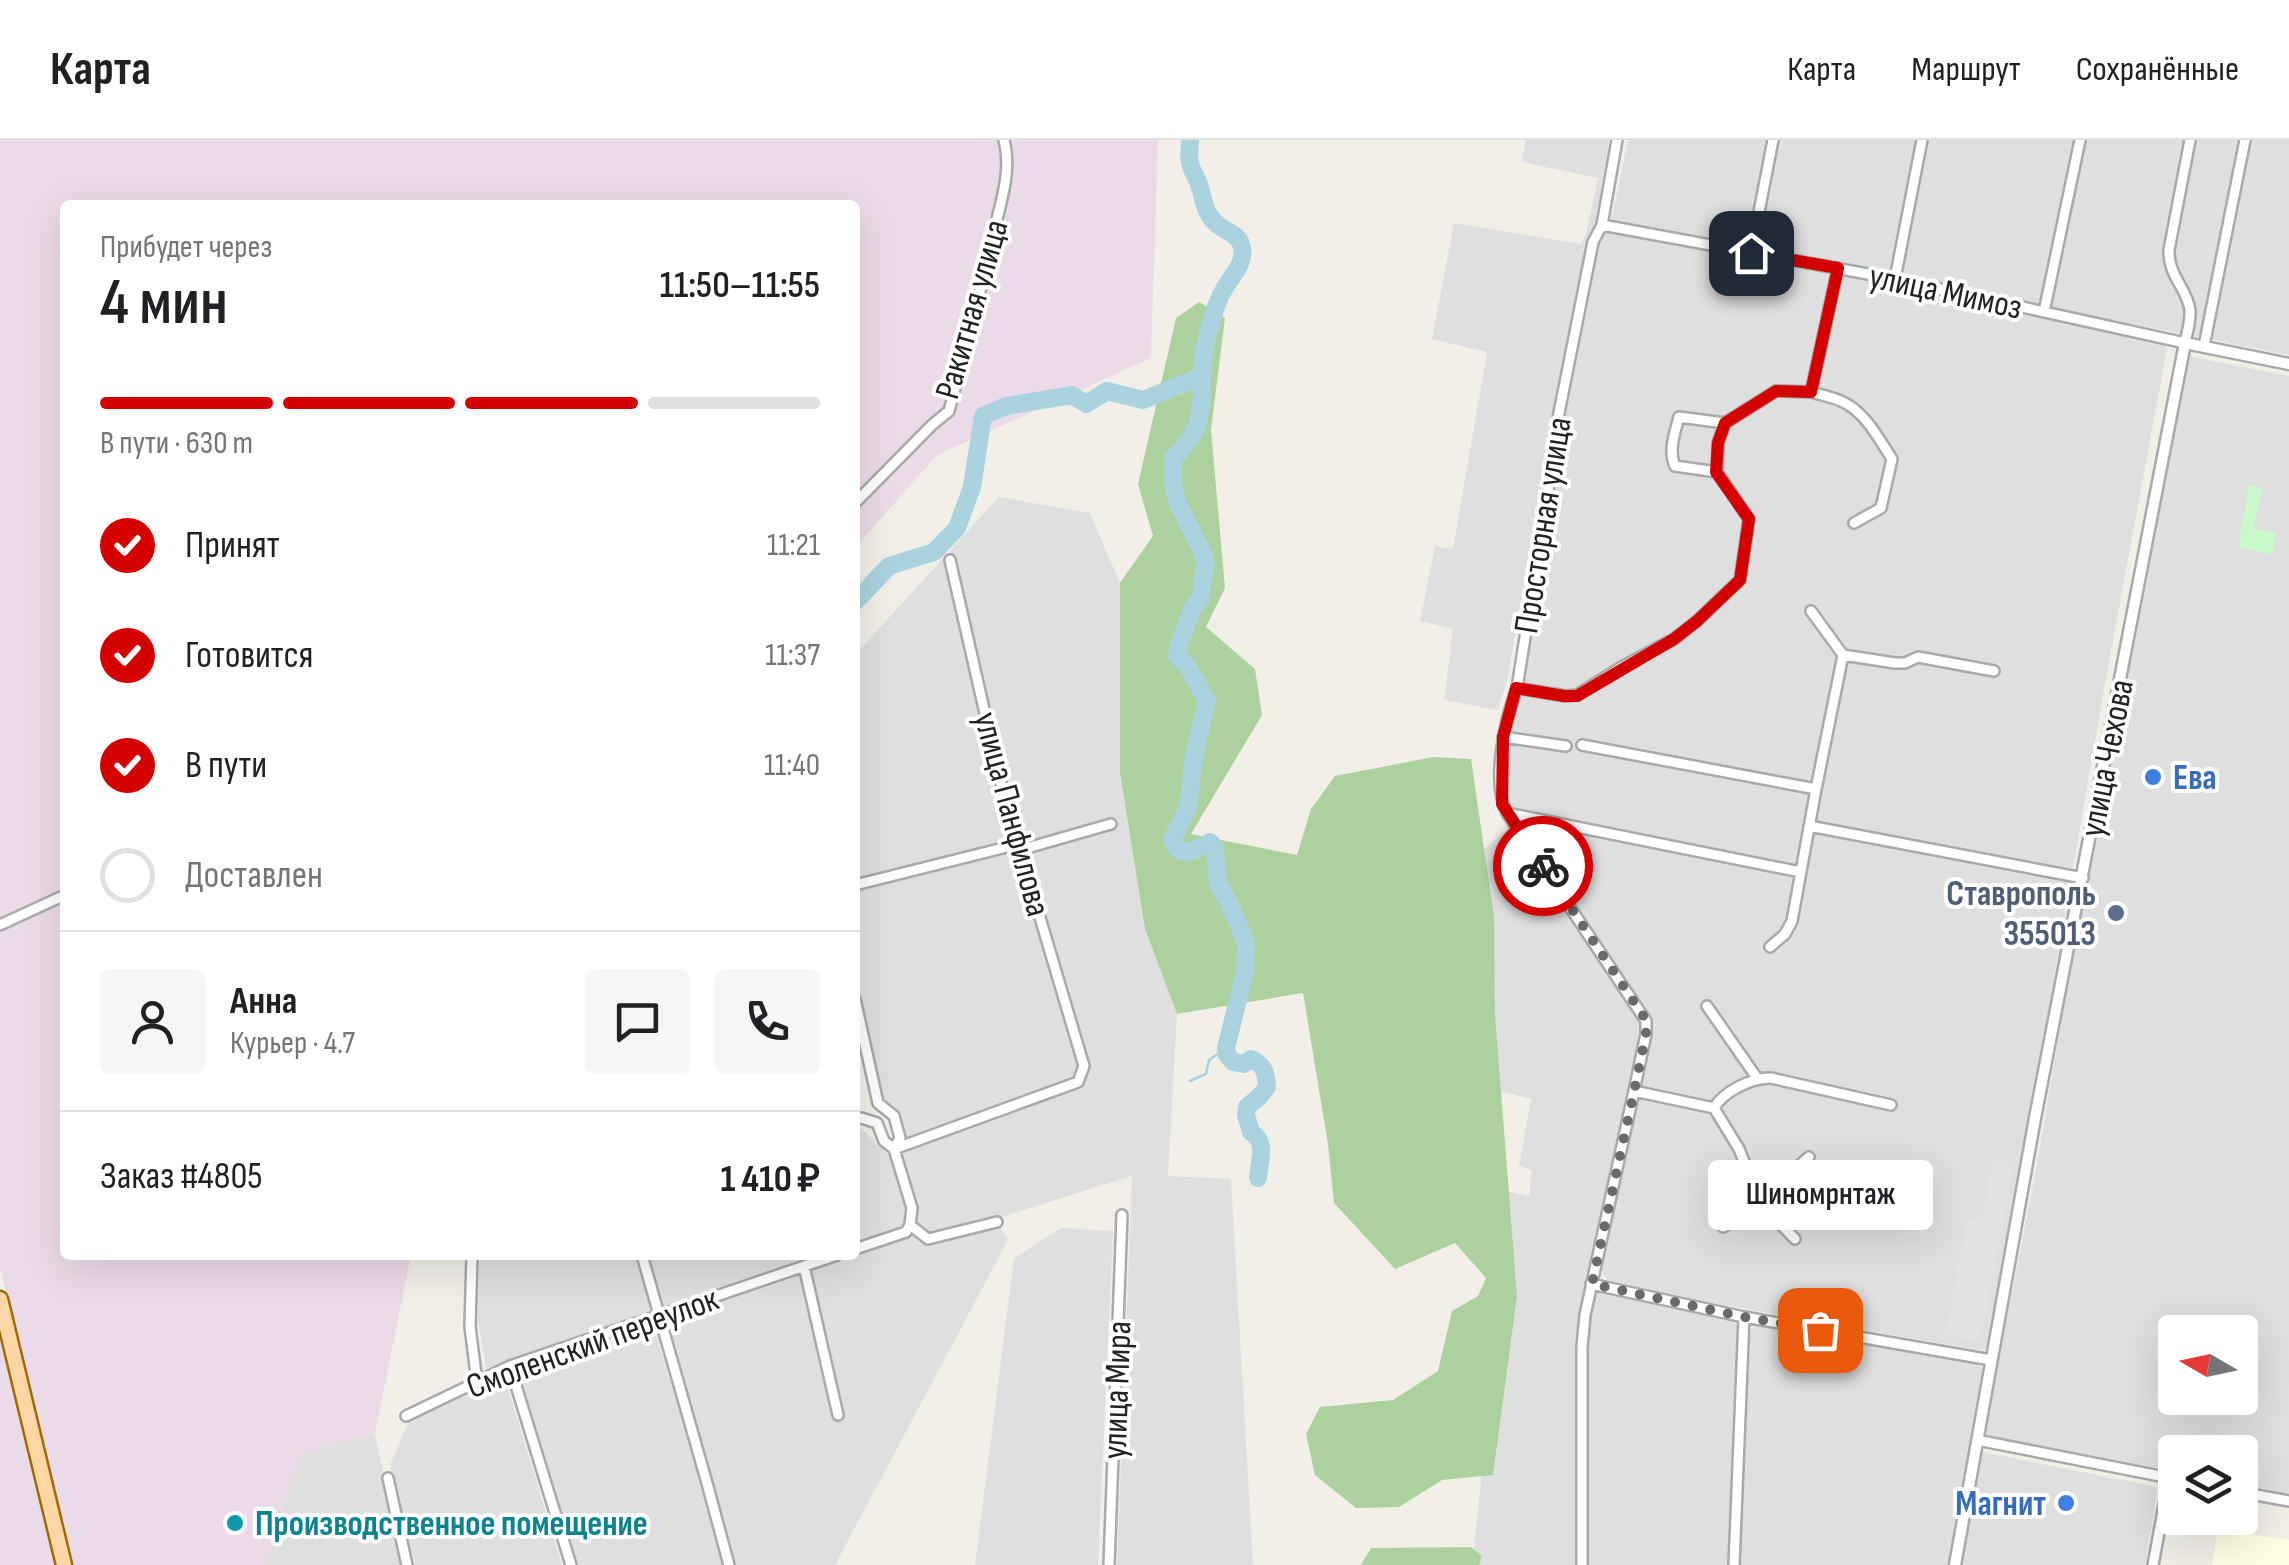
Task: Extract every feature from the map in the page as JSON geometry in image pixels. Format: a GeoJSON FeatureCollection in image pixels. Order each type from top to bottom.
{"type":"FeatureCollection","features":[{"type":"Feature","properties":{"kind":"main road"},"geometry":{"type":"LineString","coordinates":[[0,1299],[64,1565]]}},
{"type":"Feature","properties":{"kind":"street","name":"Ракитная улица"},"geometry":{"type":"LineString","coordinates":[[860,498],[932,424],[950,411],[1006,178],[1004,140]]}},
{"type":"Feature","properties":{"kind":"street","name":"Просторная улица"},"geometry":{"type":"LineString","coordinates":[[1582,1565],[1585,1315],[1646,1020],[1506,813],[1501,790],[1503,737],[1516,688],[1554,438],[1617,140]]}},
{"type":"Feature","properties":{"kind":"street"},"geometry":{"type":"LineString","coordinates":[[1751,253],[1773,140]]}},
{"type":"Feature","properties":{"kind":"street"},"geometry":{"type":"LineString","coordinates":[[1895,279],[1922,140]]}},
{"type":"Feature","properties":{"kind":"street"},"geometry":{"type":"LineString","coordinates":[[2044,312],[2080,140]]}},
{"type":"Feature","properties":{"kind":"street","name":"улица Чехова"},"geometry":{"type":"LineString","coordinates":[[1956,1565],[2039,1098],[2190,317],[2190,306],[2168,263],[2190,140]]}},
{"type":"Feature","properties":{"kind":"street"},"geometry":{"type":"LineString","coordinates":[[2204,346],[2244,140]]}},
{"type":"Feature","properties":{"kind":"street","name":"улица Мимоз"},"geometry":{"type":"LineString","coordinates":[[1602,224],[1895,279],[2288,361]]}},
{"type":"Feature","properties":{"kind":"street"},"geometry":{"type":"LineString","coordinates":[[1811,392],[1838,268]]}},
{"type":"Feature","properties":{"kind":"street"},"geometry":{"type":"LineString","coordinates":[[1516,688],[1577,696],[1674,639],[1740,580],[1749,519],[1716,472],[1718,443],[1725,423],[1776,391],[1811,392],[1840,400],[1855,409],[1892,459],[1881,508],[1854,522]]}},
{"type":"Feature","properties":{"kind":"street"},"geometry":{"type":"LineString","coordinates":[[1716,472],[1675,466],[1673,441],[1679,416],[1725,423]]}},
{"type":"Feature","properties":{"kind":"street","name":"улица Панфилова"},"geometry":{"type":"LineString","coordinates":[[894,1149],[1078,1082],[1084,1066],[1018,847],[950,560]]}},
{"type":"Feature","properties":{"kind":"street"},"geometry":{"type":"LineString","coordinates":[[1811,611],[1843,655],[1895,663],[1918,656],[1994,670]]}},
{"type":"Feature","properties":{"kind":"street"},"geometry":{"type":"LineString","coordinates":[[1770,946],[1792,921],[1843,655]]}},
{"type":"Feature","properties":{"kind":"street"},"geometry":{"type":"LineString","coordinates":[[1503,737],[1566,746]]}},
{"type":"Feature","properties":{"kind":"street"},"geometry":{"type":"LineString","coordinates":[[1582,745],[1816,789]]}},
{"type":"Feature","properties":{"kind":"street"},"geometry":{"type":"LineString","coordinates":[[1506,813],[1801,872]]}},
{"type":"Feature","properties":{"kind":"street"},"geometry":{"type":"LineString","coordinates":[[860,884],[1111,824]]}},
{"type":"Feature","properties":{"kind":"street"},"geometry":{"type":"LineString","coordinates":[[1809,826],[2083,878]]}},
{"type":"Feature","properties":{"kind":"street"},"geometry":{"type":"LineString","coordinates":[[0,925],[60,897]]}},
{"type":"Feature","properties":{"kind":"street"},"geometry":{"type":"LineString","coordinates":[[1707,1006],[1757,1078]]}},
{"type":"Feature","properties":{"kind":"street"},"geometry":{"type":"LineString","coordinates":[[860,1022],[884,1141],[894,1149],[912,1208],[906,1232],[860,1247]]}},
{"type":"Feature","properties":{"kind":"street"},"geometry":{"type":"LineString","coordinates":[[1714,1108],[1720,1098],[1757,1078],[1891,1104]]}},
{"type":"Feature","properties":{"kind":"street"},"geometry":{"type":"LineString","coordinates":[[1634,1092],[1714,1108],[1739,1149],[1747,1182],[1757,1202],[1795,1239]]}},
{"type":"Feature","properties":{"kind":"street"},"geometry":{"type":"LineString","coordinates":[[860,1118],[880,1113],[894,1116],[900,1138],[894,1149]]}},
{"type":"Feature","properties":{"kind":"street"},"geometry":{"type":"LineString","coordinates":[[1722,1226],[1809,1158]]}},
{"type":"Feature","properties":{"kind":"street","name":"улица Мира"},"geometry":{"type":"LineString","coordinates":[[1109,1565],[1122,1214]]}},
{"type":"Feature","properties":{"kind":"street"},"geometry":{"type":"LineString","coordinates":[[910,1225],[928,1238],[997,1222]]}},
{"type":"Feature","properties":{"kind":"street"},"geometry":{"type":"LineString","coordinates":[[472,1260],[470,1326],[477,1382]]}},
{"type":"Feature","properties":{"kind":"street"},"geometry":{"type":"LineString","coordinates":[[643,1260],[728,1565]]}},
{"type":"Feature","properties":{"kind":"street"},"geometry":{"type":"LineString","coordinates":[[808,1262],[838,1415]]}},
{"type":"Feature","properties":{"kind":"street","name":"Смоленский переулок"},"geometry":{"type":"LineString","coordinates":[[406,1416],[510,1366],[808,1262]]}},
{"type":"Feature","properties":{"kind":"street"},"geometry":{"type":"LineString","coordinates":[[1592,1284],[1744,1317],[1992,1360]]}},
{"type":"Feature","properties":{"kind":"street"},"geometry":{"type":"LineString","coordinates":[[1734,1565],[1744,1317]]}},
{"type":"Feature","properties":{"kind":"street"},"geometry":{"type":"LineString","coordinates":[[510,1366],[571,1565]]}},
{"type":"Feature","properties":{"kind":"street"},"geometry":{"type":"LineString","coordinates":[[1977,1440],[2158,1476]]}},
{"type":"Feature","properties":{"kind":"street"},"geometry":{"type":"LineString","coordinates":[[388,1478],[407,1565]]}},
{"type":"Feature","properties":{"kind":"street"},"geometry":{"type":"LineString","coordinates":[[2258,1495],[2289,1501]]}},
{"type":"Feature","properties":{"kind":"street"},"geometry":{"type":"LineString","coordinates":[[2153,1565],[2160,1535]]}},
{"type":"Feature","properties":{"kind":"shaded area"},"geometry":{"type":"Polygon","coordinates":[[[0,140],[1157,140],[1151,358],[937,455],[860,542],[860,200],[60,200],[60,1260],[410,1260],[375,1434],[299,1454],[265,1565],[74,1565],[0,1268],[0,140]]]}},
{"type":"Feature","properties":{"kind":"shaded area"},"geometry":{"type":"Polygon","coordinates":[[[1526,140],[1609,140],[1598,221],[1589,241],[1506,685],[1497,710],[1444,700],[1453,629],[1420,621],[1435,546],[1453,549],[1487,352],[1432,339],[1454,223],[1581,244],[1586,234],[1598,178],[1522,162],[1526,140]]]}},
{"type":"Feature","properties":{"kind":"shaded area"},"geometry":{"type":"Polygon","coordinates":[[[1628,140],[2289,140],[2289,355],[1883,270],[1611,222],[1628,140]]]}},
{"type":"Feature","properties":{"kind":"shaded area"},"geometry":{"type":"Polygon","coordinates":[[[1613,231],[1831,271],[2161,341],[2167,349],[1991,1341],[1986,1349],[1713,1303],[1607,1280],[1603,1275],[1601,1265],[1652,1017],[1517,824],[1504,802],[1502,776],[1566,405],[1598,246],[1604,233],[1613,231]]]}},
{"type":"Feature","properties":{"kind":"shaded area"},"geometry":{"type":"Polygon","coordinates":[[[2188,356],[2289,376],[2289,1496],[2258,1490],[2258,1435],[2158,1435],[2158,1472],[1984,1436],[2188,356]]]}},
{"type":"Feature","properties":{"kind":"shaded area"},"geometry":{"type":"Polygon","coordinates":[[[999,497],[1090,513],[1120,583],[1120,773],[1145,929],[1177,1014],[1168,1176],[1231,1179],[1253,1565],[1117,1565],[1132,1176],[998,1218],[930,1234],[915,1224],[917,1207],[901,1155],[906,1139],[898,1115],[882,1100],[860,992],[860,650],[999,497]]]}},
{"type":"Feature","properties":{"kind":"shaded area"},"geometry":{"type":"Polygon","coordinates":[[[1509,828],[1639,1022],[1576,1344],[1579,1565],[1472,1565],[1485,1444],[1511,1279],[1486,1187],[1529,1196],[1532,1170],[1519,1166],[1531,1099],[1491,1089],[1477,855],[1509,828]]]}},
{"type":"Feature","properties":{"kind":"shaded area"},"geometry":{"type":"Polygon","coordinates":[[[860,1127],[892,1159],[907,1206],[903,1229],[860,1242],[860,1127]]]}},
{"type":"Feature","properties":{"kind":"shaded area"},"geometry":{"type":"Polygon","coordinates":[[[1993,1160],[2015,1164],[1980,1342],[1945,1335],[1967,1219],[1981,1221],[1993,1160]]]}},
{"type":"Feature","properties":{"kind":"shaded area"},"geometry":{"type":"Polygon","coordinates":[[[999,1226],[1008,1240],[835,1565],[735,1565],[667,1320],[802,1274],[834,1419],[843,1417],[811,1271],[843,1260],[860,1260],[860,1254],[907,1238],[912,1232],[927,1242],[999,1226]]]}},
{"type":"Feature","properties":{"kind":"shaded area"},"geometry":{"type":"Polygon","coordinates":[[[1061,1228],[1113,1231],[1098,1565],[975,1565],[1014,1258],[1061,1228]]]}},
{"type":"Feature","properties":{"kind":"shaded area"},"geometry":{"type":"Polygon","coordinates":[[[479,1260],[637,1260],[652,1313],[487,1369],[478,1323],[479,1260]]]}},
{"type":"Feature","properties":{"kind":"shaded area"},"geometry":{"type":"Polygon","coordinates":[[[649,1260],[806,1260],[806,1261],[663,1311],[649,1260]]]}},
{"type":"Feature","properties":{"kind":"shaded area"},"geometry":{"type":"Polygon","coordinates":[[[1597,1292],[1739,1319],[1731,1565],[1587,1565],[1590,1314],[1597,1292]]]}},
{"type":"Feature","properties":{"kind":"shaded area"},"geometry":{"type":"Polygon","coordinates":[[[653,1325],[703,1488],[722,1565],[575,1565],[517,1370],[653,1325]]]}},
{"type":"Feature","properties":{"kind":"shaded area"},"geometry":{"type":"Polygon","coordinates":[[[1758,1325],[1974,1363],[1982,1368],[1984,1377],[1950,1565],[1737,1565],[1751,1329],[1758,1325]]]}},
{"type":"Feature","properties":{"kind":"shaded area"},"geometry":{"type":"Polygon","coordinates":[[[0,1332],[48,1525],[58,1565],[0,1565],[0,1332]]]}},
{"type":"Feature","properties":{"kind":"shaded area"},"geometry":{"type":"Polygon","coordinates":[[[504,1375],[562,1565],[415,1565],[390,1465],[410,1418],[504,1375]]]}},
{"type":"Feature","properties":{"kind":"shaded area"},"geometry":{"type":"Polygon","coordinates":[[[375,1434],[403,1565],[265,1565],[299,1454],[375,1434]]]}},
{"type":"Feature","properties":{"kind":"shaded area"},"geometry":{"type":"Polygon","coordinates":[[[1982,1452],[2158,1487],[2145,1565],[1962,1565],[1982,1452]]]}},
{"type":"Feature","properties":{"kind":"shaded area"},"geometry":{"type":"Polygon","coordinates":[[[2217,1535],[2289,1540],[2289,1565],[2212,1565],[2217,1535]]]}},
{"type":"Feature","properties":{"kind":"green space"},"geometry":{"type":"Polygon","coordinates":[[[1199,302],[1225,318],[1211,430],[1225,588],[1206,627],[1255,669],[1262,715],[1191,834],[1297,855],[1311,809],[1335,776],[1433,757],[1471,759],[1494,917],[1495,1015],[1517,1296],[1493,1475],[1442,1480],[1399,1507],[1356,1508],[1315,1475],[1306,1434],[1320,1407],[1393,1400],[1438,1371],[1452,1311],[1478,1296],[1486,1278],[1455,1243],[1395,1269],[1334,1203],[1303,993],[1177,1014],[1145,929],[1120,773],[1120,583],[1153,536],[1138,484],[1176,318],[1199,302]]]}},
{"type":"Feature","properties":{"kind":"green space"},"geometry":{"type":"Polygon","coordinates":[[[2249,485],[2262,488],[2254,529],[2276,533],[2272,554],[2238,547],[2249,485]]]}},
{"type":"Feature","properties":{"kind":"green space"},"geometry":{"type":"Polygon","coordinates":[[[1471,1547],[1482,1556],[1479,1565],[1361,1565],[1371,1548],[1471,1547]]]}},
{"type":"Feature","properties":{"kind":"waterway"},"geometry":{"type":"LineString","coordinates":[[1190,140],[1191,166],[1207,211],[1213,221],[1237,238],[1242,258],[1217,303],[1207,337],[1200,416],[1187,444],[1173,458],[1173,486],[1178,504],[1204,555],[1205,568],[1200,600],[1193,607],[1177,656],[1187,665],[1207,701],[1194,756],[1188,808],[1172,839],[1183,852],[1210,842],[1215,848],[1218,883],[1246,943],[1245,972],[1226,1048],[1233,1062],[1244,1064],[1251,1059],[1265,1074],[1267,1087],[1247,1107],[1246,1115],[1261,1147],[1258,1178]]}},
{"type":"Feature","properties":{"kind":"waterway"},"geometry":{"type":"LineString","coordinates":[[860,597],[889,566],[934,552],[957,528],[972,487],[983,416],[1006,406],[1072,395],[1086,404],[1107,391],[1143,400],[1202,376]]}},
{"type":"Feature","properties":{"kind":"waterway"},"geometry":{"type":"LineString","coordinates":[[1190,1081],[1206,1074],[1209,1060],[1226,1048]]}},
{"type":"Feature","properties":{"kind":"way so far"},"geometry":{"type":"LineString","coordinates":[[1543,866],[1646,1020],[1592,1284],[1820,1330]]}},
{"type":"Feature","properties":{"kind":"place","name":"Ева"},"geometry":{"type":"Point","coordinates":[2153,777]}},
{"type":"Feature","properties":{"kind":"place","name":"Ставрополь 355013"},"geometry":{"type":"Point","coordinates":[2116,913]}},
{"type":"Feature","properties":{"kind":"place","name":"Шиномрнтаж"},"geometry":{"type":"Point","coordinates":[1820,1330]}},
{"type":"Feature","properties":{"kind":"place","name":"Магнит"},"geometry":{"type":"Point","coordinates":[2066,1503]}},
{"type":"Feature","properties":{"kind":"place","name":"Производственное помещение"},"geometry":{"type":"Point","coordinates":[235,1523]}},
{"type":"Feature","properties":{"kind":"route"},"geometry":{"type":"LineString","coordinates":[[1543,866],[1502,804],[1503,737],[1516,688],[1577,696],[1664,646],[1720,601],[1740,580],[1749,519],[1716,472],[1718,443],[1725,423],[1776,391],[1811,392],[1838,268],[1751,253]]}}]}
